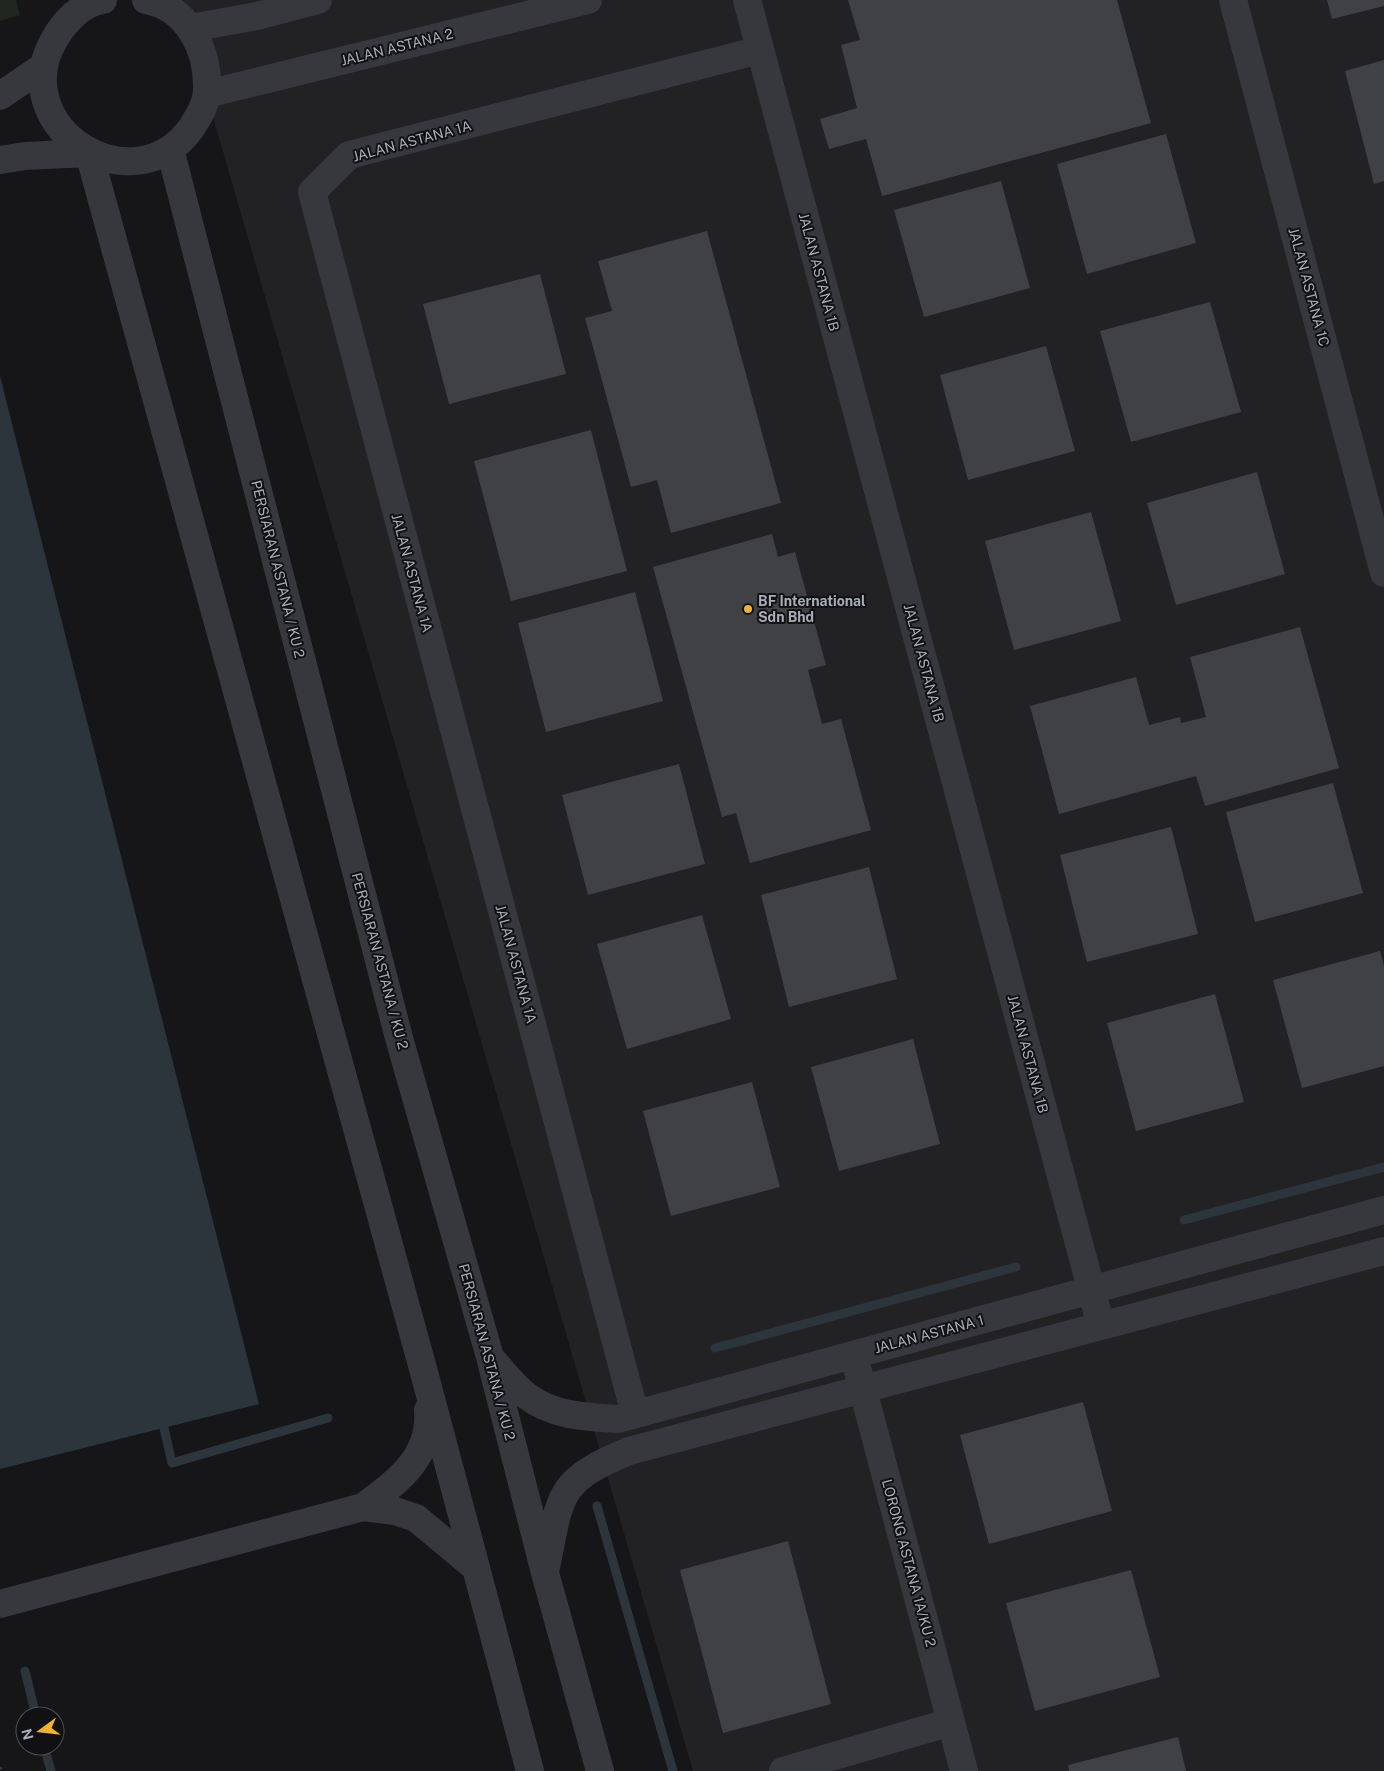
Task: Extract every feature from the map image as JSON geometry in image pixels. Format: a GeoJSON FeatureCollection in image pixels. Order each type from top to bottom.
{"type":"FeatureCollection","features":[{"type":"Feature","properties":{"kind":"street"},"geometry":{"type":"LineString","coordinates":[[103,0],[72,7],[50,47],[44,66],[44,88],[50,111],[61,130],[89,153],[425,1376],[530,1771]]}},
{"type":"Feature","properties":{"kind":"street"},"geometry":{"type":"LineString","coordinates":[[0,160],[25,156],[89,153],[116,161],[144,160],[170,149],[187,134],[200,116],[207,94],[207,71],[202,48],[190,28],[173,12],[150,0]]}},
{"type":"Feature","properties":{"kind":"street"},"geometry":{"type":"LineString","coordinates":[[190,28],[257,16],[318,0]]}},
{"type":"Feature","properties":{"kind":"street","name":"JALAN ASTANA 2"},"geometry":{"type":"LineString","coordinates":[[207,94],[588,0]]}},
{"type":"Feature","properties":{"kind":"street","name":"JALAN ASTANA 1B"},"geometry":{"type":"LineString","coordinates":[[746,0],[1101,1326]]}},
{"type":"Feature","properties":{"kind":"street","name":"JALAN ASTANA 1C"},"geometry":{"type":"LineString","coordinates":[[1233,0],[1384,573]]}},
{"type":"Feature","properties":{"kind":"street","name":"JALAN ASTANA 1A"},"geometry":{"type":"LineString","coordinates":[[635,1414],[312,192],[350,155],[760,50]]}},
{"type":"Feature","properties":{"kind":"street"},"geometry":{"type":"LineString","coordinates":[[0,96],[44,66]]}},
{"type":"Feature","properties":{"kind":"street","name":"PERSIARAN ASTANA / KU 2"},"geometry":{"type":"LineString","coordinates":[[170,149],[399,1038],[490,1357],[545,1573],[600,1771]]}},
{"type":"Feature","properties":{"kind":"street","name":"JALAN ASTANA 1"},"geometry":{"type":"LineString","coordinates":[[490,1357],[526,1396],[553,1411],[586,1417],[618,1419],[1384,1210]]}},
{"type":"Feature","properties":{"kind":"street"},"geometry":{"type":"LineString","coordinates":[[545,1573],[560,1500],[577,1478],[597,1464],[629,1451],[1384,1251]]}},
{"type":"Feature","properties":{"kind":"street","name":"LORONG ASTANA 1A/KU 2"},"geometry":{"type":"LineString","coordinates":[[853,1355],[964,1771]]}},
{"type":"Feature","properties":{"kind":"street"},"geometry":{"type":"LineString","coordinates":[[0,1604],[363,1507],[399,1481],[413,1465],[425,1444],[429,1416],[425,1376]]}},
{"type":"Feature","properties":{"kind":"street"},"geometry":{"type":"LineString","coordinates":[[363,1507],[395,1511],[416,1518],[476,1568]]}},
{"type":"Feature","properties":{"kind":"street"},"geometry":{"type":"LineString","coordinates":[[783,1771],[951,1722]]}},
{"type":"Feature","properties":{"kind":"path"},"geometry":{"type":"LineString","coordinates":[[0,1767],[1,1771]]}},
{"type":"Feature","properties":{"kind":"shaded area"},"geometry":{"type":"Polygon","coordinates":[[[0,0],[16,0],[20,15],[0,21],[0,0]]]}},
{"type":"Feature","properties":{"kind":"shaded area"},"geometry":{"type":"Polygon","coordinates":[[[179,0],[1384,0],[1384,1771],[693,1771],[179,0]]]}},
{"type":"Feature","properties":{"kind":"shaded area"},"geometry":{"type":"Polygon","coordinates":[[[0,376],[259,1404],[0,1469],[0,376]]]}},
{"type":"Feature","properties":{"kind":"building"},"geometry":{"type":"Polygon","coordinates":[[[848,0],[1117,0],[1151,123],[882,196],[866,139],[829,149],[820,119],[857,108],[841,45],[860,40],[848,0]]]}},
{"type":"Feature","properties":{"kind":"building"},"geometry":{"type":"Polygon","coordinates":[[[1327,0],[1384,0],[1384,6],[1332,19],[1327,0]]]}},
{"type":"Feature","properties":{"kind":"building"},"geometry":{"type":"Polygon","coordinates":[[[1384,60],[1384,181],[1374,184],[1345,71],[1384,60]]]}},
{"type":"Feature","properties":{"kind":"building"},"geometry":{"type":"Polygon","coordinates":[[[1166,134],[1196,243],[1087,274],[1057,164],[1166,134]]]}},
{"type":"Feature","properties":{"kind":"building"},"geometry":{"type":"Polygon","coordinates":[[[1001,181],[1030,288],[924,317],[894,210],[1001,181]]]}},
{"type":"Feature","properties":{"kind":"building"},"geometry":{"type":"Polygon","coordinates":[[[707,231],[781,503],[671,533],[657,480],[631,487],[585,318],[612,311],[598,261],[707,231]]]}},
{"type":"Feature","properties":{"kind":"building"},"geometry":{"type":"Polygon","coordinates":[[[540,274],[566,374],[449,404],[423,304],[540,274]]]}},
{"type":"Feature","properties":{"kind":"building"},"geometry":{"type":"Polygon","coordinates":[[[1210,302],[1241,412],[1131,442],[1100,331],[1210,302]]]}},
{"type":"Feature","properties":{"kind":"building"},"geometry":{"type":"Polygon","coordinates":[[[1046,346],[1075,451],[968,480],[940,375],[1046,346]]]}},
{"type":"Feature","properties":{"kind":"building"},"geometry":{"type":"Polygon","coordinates":[[[591,430],[627,571],[511,601],[474,461],[591,430]]]}},
{"type":"Feature","properties":{"kind":"building"},"geometry":{"type":"Polygon","coordinates":[[[1257,472],[1285,574],[1176,605],[1147,503],[1257,472]]]}},
{"type":"Feature","properties":{"kind":"building"},"geometry":{"type":"Polygon","coordinates":[[[1091,512],[1121,621],[1014,650],[985,541],[1091,512]]]}},
{"type":"Feature","properties":{"kind":"building"},"geometry":{"type":"Polygon","coordinates":[[[772,534],[778,557],[795,552],[826,665],[808,670],[822,724],[841,719],[871,830],[750,863],[736,813],[722,817],[653,567],[772,534]]]}},
{"type":"Feature","properties":{"kind":"building"},"geometry":{"type":"Polygon","coordinates":[[[635,592],[663,701],[546,732],[518,623],[635,592]]]}},
{"type":"Feature","properties":{"kind":"building"},"geometry":{"type":"Polygon","coordinates":[[[1300,627],[1339,768],[1205,806],[1196,776],[1059,814],[1030,706],[1136,677],[1149,725],[1180,717],[1181,723],[1206,717],[1190,657],[1300,627]]]}},
{"type":"Feature","properties":{"kind":"building"},"geometry":{"type":"Polygon","coordinates":[[[679,764],[705,864],[588,895],[562,795],[679,764]]]}},
{"type":"Feature","properties":{"kind":"building"},"geometry":{"type":"Polygon","coordinates":[[[1333,783],[1363,893],[1255,922],[1226,812],[1333,783]]]}},
{"type":"Feature","properties":{"kind":"building"},"geometry":{"type":"Polygon","coordinates":[[[1171,827],[1198,934],[1087,962],[1060,855],[1171,827]]]}},
{"type":"Feature","properties":{"kind":"building"},"geometry":{"type":"Polygon","coordinates":[[[869,867],[897,979],[789,1007],[761,895],[869,867]]]}},
{"type":"Feature","properties":{"kind":"building"},"geometry":{"type":"Polygon","coordinates":[[[702,915],[731,1019],[627,1049],[597,944],[702,915]]]}},
{"type":"Feature","properties":{"kind":"building"},"geometry":{"type":"Polygon","coordinates":[[[1380,951],[1384,966],[1384,1066],[1302,1088],[1273,980],[1380,951]]]}},
{"type":"Feature","properties":{"kind":"building"},"geometry":{"type":"Polygon","coordinates":[[[1215,994],[1244,1102],[1136,1131],[1107,1023],[1215,994]]]}},
{"type":"Feature","properties":{"kind":"building"},"geometry":{"type":"Polygon","coordinates":[[[913,1039],[940,1144],[839,1171],[811,1067],[913,1039]]]}},
{"type":"Feature","properties":{"kind":"building"},"geometry":{"type":"Polygon","coordinates":[[[752,1082],[780,1187],[671,1216],[643,1111],[752,1082]]]}},
{"type":"Feature","properties":{"kind":"building"},"geometry":{"type":"Polygon","coordinates":[[[1083,1402],[1112,1511],[989,1544],[960,1435],[1083,1402]]]}},
{"type":"Feature","properties":{"kind":"building"},"geometry":{"type":"Polygon","coordinates":[[[788,1541],[831,1704],[723,1733],[680,1570],[788,1541]]]}},
{"type":"Feature","properties":{"kind":"building"},"geometry":{"type":"Polygon","coordinates":[[[1131,1570],[1160,1677],[1035,1711],[1006,1603],[1131,1570]]]}},
{"type":"Feature","properties":{"kind":"building"},"geometry":{"type":"Polygon","coordinates":[[[1178,1737],[1186,1771],[1069,1771],[1068,1765],[1178,1737]]]}},
{"type":"Feature","properties":{"kind":"waterway"},"geometry":{"type":"LineString","coordinates":[[1184,1220],[1384,1167]]}},
{"type":"Feature","properties":{"kind":"waterway"},"geometry":{"type":"LineString","coordinates":[[715,1348],[1016,1267]]}},
{"type":"Feature","properties":{"kind":"waterway"},"geometry":{"type":"LineString","coordinates":[[164,1428],[172,1463],[328,1418]]}},
{"type":"Feature","properties":{"kind":"waterway"},"geometry":{"type":"LineString","coordinates":[[597,1506],[673,1771]]}},
{"type":"Feature","properties":{"kind":"waterway"},"geometry":{"type":"LineString","coordinates":[[25,1671],[34,1706]]}},
{"type":"Feature","properties":{"kind":"waterway"},"geometry":{"type":"LineString","coordinates":[[47,1756],[51,1771]]}},
{"type":"Feature","properties":{"kind":"place","name":"BF International Sdn Bhd"},"geometry":{"type":"Point","coordinates":[748,609]}}]}
